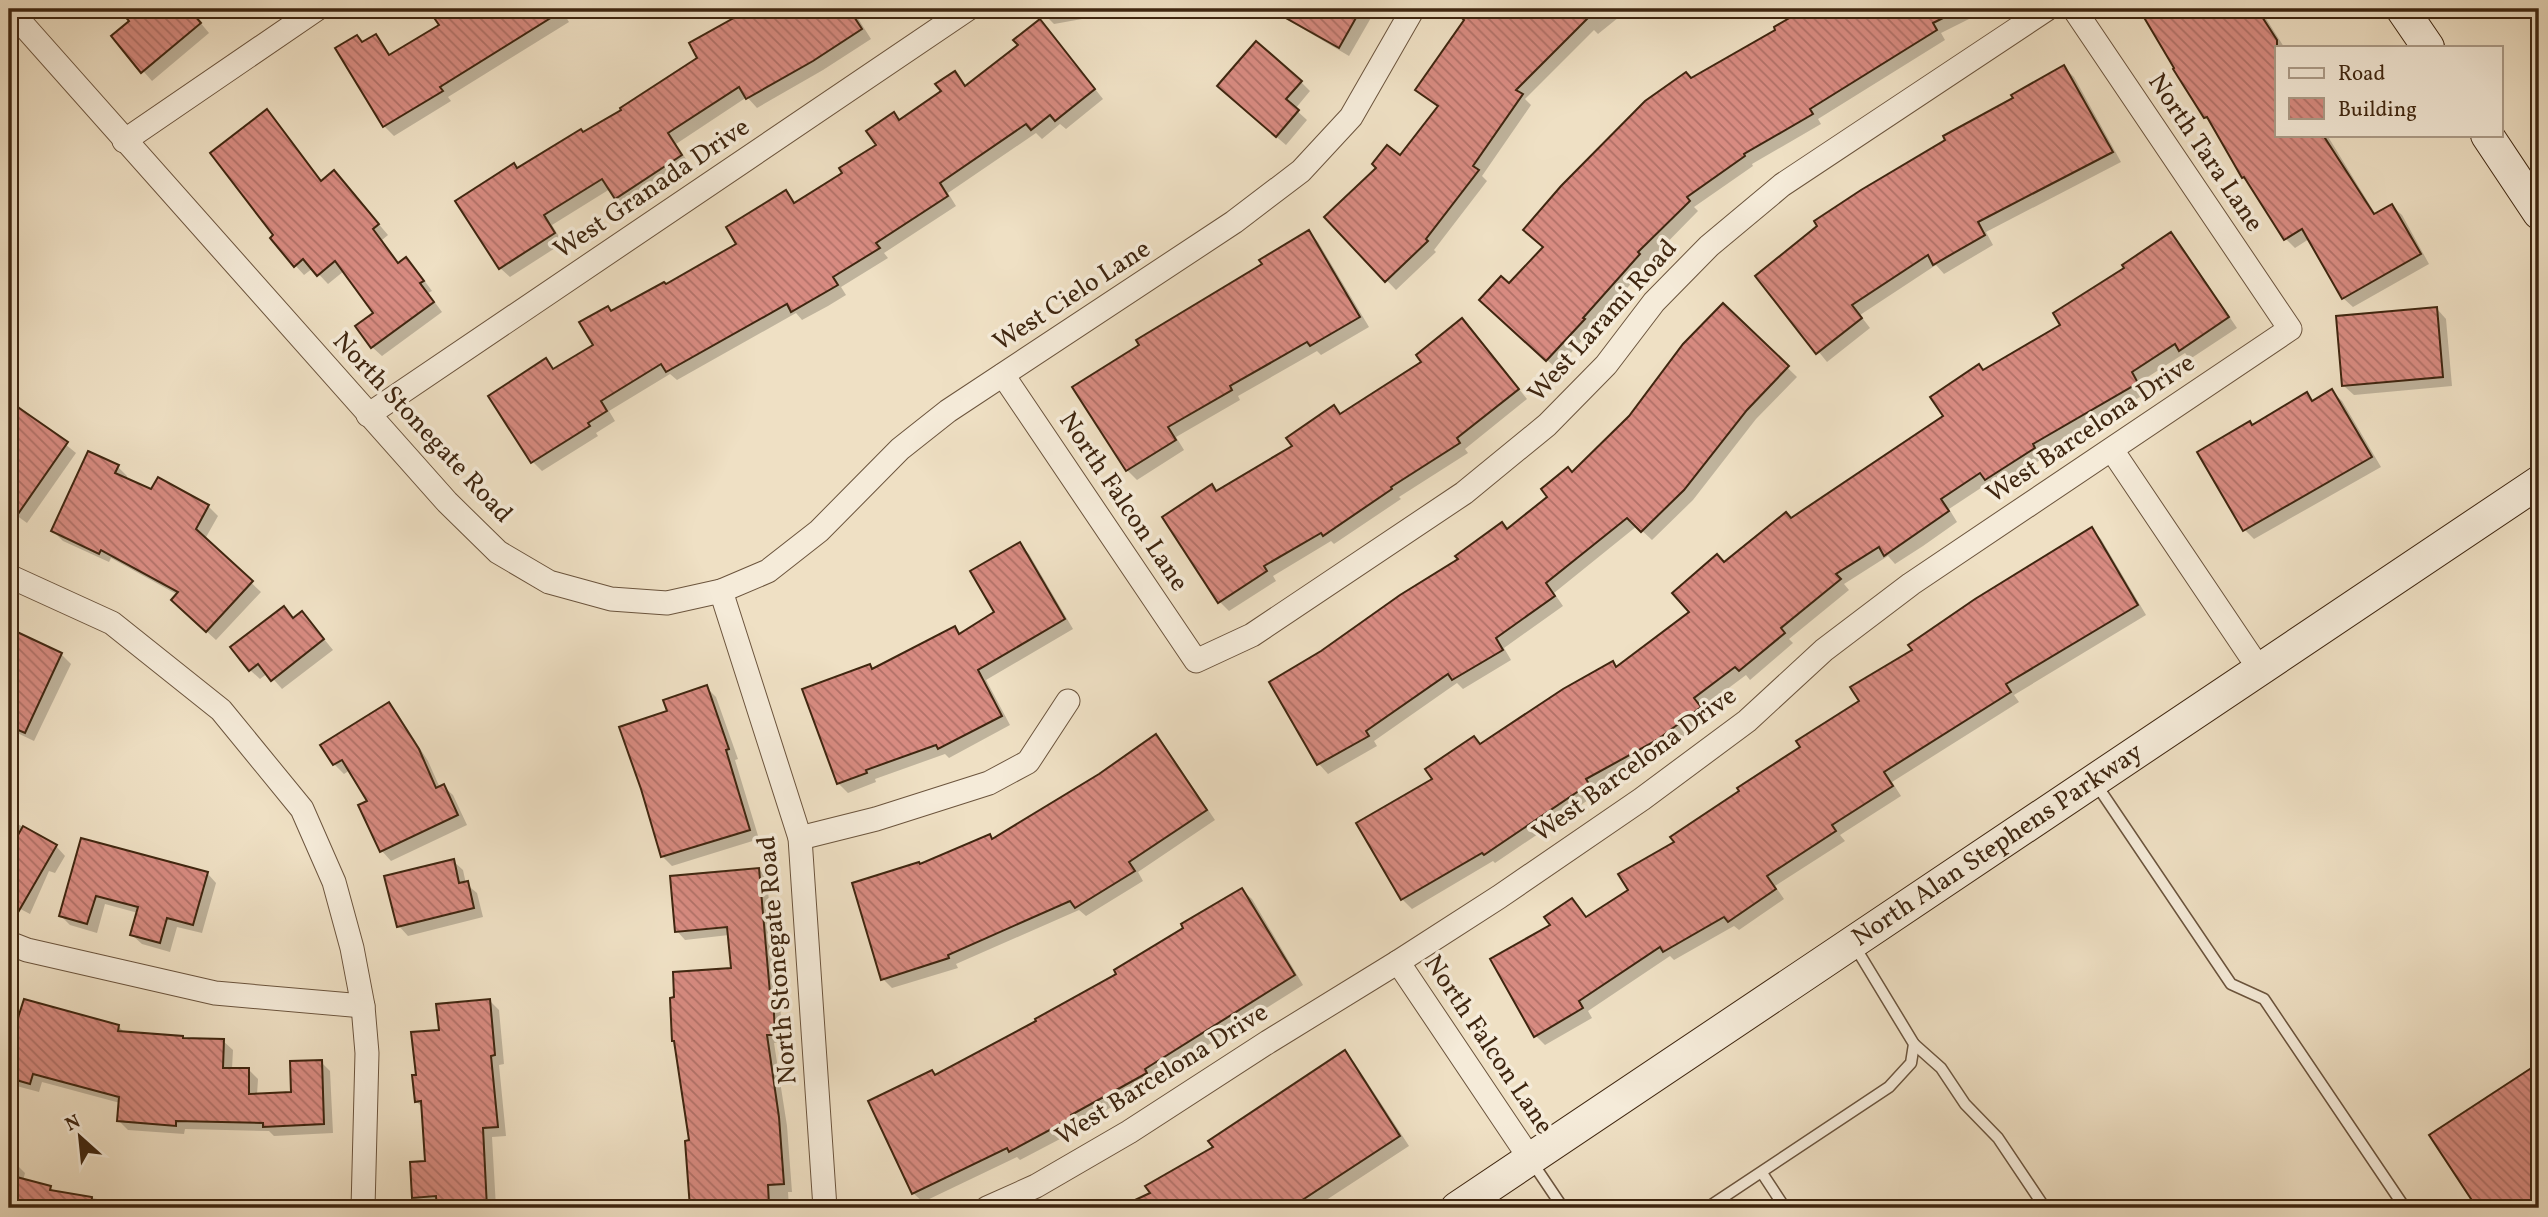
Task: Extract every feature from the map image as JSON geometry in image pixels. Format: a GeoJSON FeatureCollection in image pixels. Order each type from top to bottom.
{"type":"FeatureCollection","features":[{"type":"Feature","properties":{"kind":"street","name":"North Stonegate Road"},"geometry":{"type":"LineString","coordinates":[[9,9],[446,502],[498,552],[549,582],[611,599],[667,603],[721,591],[800,838],[825,1208]]}},
{"type":"Feature","properties":{"kind":"street"},"geometry":{"type":"LineString","coordinates":[[124,141],[317,9]]}},
{"type":"Feature","properties":{"kind":"street","name":"West Granada Drive"},"geometry":{"type":"LineString","coordinates":[[368,415],[968,9]]}},
{"type":"Feature","properties":{"kind":"street","name":"West Cielo Lane"},"geometry":{"type":"LineString","coordinates":[[721,591],[768,571],[789,555],[819,531],[900,449],[948,411],[1234,222],[1301,171],[1351,117],[1392,41],[1413,9]]}},
{"type":"Feature","properties":{"kind":"street","name":"West Larami Road"},"geometry":{"type":"LineString","coordinates":[[1196,661],[1252,635],[1464,492],[1547,425],[1606,365],[1654,302],[1709,246],[1782,186],[2046,9]]}},
{"type":"Feature","properties":{"kind":"street","name":"North Tara Lane"},"geometry":{"type":"LineString","coordinates":[[2074,9],[2290,329]]}},
{"type":"Feature","properties":{"kind":"street"},"geometry":{"type":"LineString","coordinates":[[2402,9],[2427,46]]}},
{"type":"Feature","properties":{"kind":"street"},"geometry":{"type":"LineString","coordinates":[[2488,136],[2539,213]]}},
{"type":"Feature","properties":{"kind":"street","name":"West Barcelona Drive"},"geometry":{"type":"LineString","coordinates":[[987,1208],[1035,1186],[1129,1132],[1268,1041],[1398,962],[1643,799],[1747,722],[1824,650],[1912,584],[2290,329]]}},
{"type":"Feature","properties":{"kind":"street","name":"North Falcon Lane"},"geometry":{"type":"LineString","coordinates":[[1003,375],[1196,661]]}},
{"type":"Feature","properties":{"kind":"street"},"geometry":{"type":"LineString","coordinates":[[2112,450],[2260,670]]}},
{"type":"Feature","properties":{"kind":"street","name":"North Alan Stephens Parkway"},"geometry":{"type":"LineString","coordinates":[[1457,1208],[2539,482]]}},
{"type":"Feature","properties":{"kind":"street"},"geometry":{"type":"LineString","coordinates":[[9,576],[112,623],[221,710],[302,809],[334,882],[352,948],[363,1006],[367,1053],[363,1208]]}},
{"type":"Feature","properties":{"kind":"street"},"geometry":{"type":"LineString","coordinates":[[800,838],[876,819],[989,783],[1028,762],[1068,701]]}},
{"type":"Feature","properties":{"kind":"street"},"geometry":{"type":"LineString","coordinates":[[9,943],[27,950],[215,993],[363,1006]]}},
{"type":"Feature","properties":{"kind":"street","name":"North Falcon Lane"},"geometry":{"type":"LineString","coordinates":[[1398,962],[1531,1160]]}},
{"type":"Feature","properties":{"kind":"lane"},"geometry":{"type":"LineString","coordinates":[[2094,782],[2231,984],[2264,999],[2405,1208]]}},
{"type":"Feature","properties":{"kind":"lane"},"geometry":{"type":"LineString","coordinates":[[1853,943],[1914,1044],[1941,1068],[1965,1104],[1993,1132],[2045,1208]]}},
{"type":"Feature","properties":{"kind":"lane"},"geometry":{"type":"LineString","coordinates":[[1707,1208],[1889,1087],[1911,1063],[1914,1044]]}},
{"type":"Feature","properties":{"kind":"lane"},"geometry":{"type":"LineString","coordinates":[[1531,1160],[1563,1208]]}},
{"type":"Feature","properties":{"kind":"lane"},"geometry":{"type":"LineString","coordinates":[[1762,1173],[1785,1208]]}},
{"type":"Feature","properties":{"kind":"building"},"geometry":{"type":"Polygon","coordinates":[[[119,9],[189,9],[201,23],[141,73],[111,36],[129,21],[119,9]]]}},
{"type":"Feature","properties":{"kind":"building"},"geometry":{"type":"Polygon","coordinates":[[[428,9],[565,9],[440,87],[443,91],[383,127],[335,48],[357,35],[362,42],[376,34],[389,55],[439,25],[428,9]]]}},
{"type":"Feature","properties":{"kind":"building"},"geometry":{"type":"Polygon","coordinates":[[[750,9],[849,9],[862,29],[746,99],[739,87],[668,133],[682,155],[615,199],[602,179],[544,215],[555,233],[499,269],[455,201],[514,163],[517,168],[581,129],[583,132],[621,110],[620,108],[697,58],[689,43],[750,9]]]}},
{"type":"Feature","properties":{"kind":"building"},"geometry":{"type":"Polygon","coordinates":[[[1270,9],[1361,9],[1339,48],[1270,9]]]}},
{"type":"Feature","properties":{"kind":"building"},"geometry":{"type":"Polygon","coordinates":[[[1453,9],[1597,9],[1516,90],[1523,94],[1473,166],[1479,170],[1426,239],[1428,241],[1385,282],[1324,217],[1376,168],[1372,164],[1387,145],[1400,155],[1438,106],[1415,90],[1464,20],[1453,9]]]}},
{"type":"Feature","properties":{"kind":"building"},"geometry":{"type":"Polygon","coordinates":[[[1805,9],[1961,9],[1933,23],[1937,30],[1810,109],[1813,114],[1744,154],[1745,156],[1687,197],[1690,201],[1638,252],[1640,254],[1546,361],[1479,300],[1501,276],[1509,283],[1543,247],[1523,230],[1561,186],[1645,101],[1686,72],[1691,78],[1775,30],[1774,27],[1805,9]]]}},
{"type":"Feature","properties":{"kind":"building"},"geometry":{"type":"Polygon","coordinates":[[[2139,9],[2257,9],[2277,40],[2275,136],[2324,136],[2374,214],[2392,204],[2421,254],[2342,299],[2302,229],[2284,240],[2139,9]]]}},
{"type":"Feature","properties":{"kind":"building"},"geometry":{"type":"Polygon","coordinates":[[[1040,19],[1095,89],[1055,121],[1050,115],[1031,130],[1026,124],[940,183],[948,196],[876,243],[880,248],[833,277],[838,285],[791,312],[787,304],[666,372],[661,364],[601,401],[607,411],[588,423],[590,426],[531,463],[488,396],[546,358],[553,369],[593,345],[579,322],[608,306],[611,311],[664,282],[666,284],[736,244],[726,227],[786,190],[794,203],[842,173],[839,168],[876,145],[866,131],[894,112],[899,120],[941,91],[935,84],[955,71],[965,86],[1018,45],[1013,40],[1040,19]]]}},
{"type":"Feature","properties":{"kind":"building"},"geometry":{"type":"Polygon","coordinates":[[[1256,41],[1302,81],[1286,99],[1299,110],[1276,137],[1217,86],[1256,41]]]}},
{"type":"Feature","properties":{"kind":"building"},"geometry":{"type":"Polygon","coordinates":[[[2064,65],[2113,152],[1978,222],[1985,235],[1933,265],[1928,255],[1852,305],[1862,318],[1816,354],[1755,276],[1817,226],[1814,221],[1945,140],[1943,136],[2013,98],[2011,95],[2064,65]]]}},
{"type":"Feature","properties":{"kind":"building"},"geometry":{"type":"Polygon","coordinates":[[[267,109],[321,181],[334,170],[379,224],[373,229],[398,263],[406,257],[424,281],[420,283],[434,302],[371,348],[355,326],[373,313],[335,261],[317,276],[303,259],[294,267],[270,238],[273,235],[210,153],[267,109]]]}},
{"type":"Feature","properties":{"kind":"building"},"geometry":{"type":"Polygon","coordinates":[[[1309,230],[1360,317],[1310,346],[1307,342],[1230,386],[1232,390],[1168,427],[1176,440],[1126,471],[1072,387],[1139,345],[1136,340],[1262,264],[1259,260],[1309,230]]]}},
{"type":"Feature","properties":{"kind":"building"},"geometry":{"type":"Polygon","coordinates":[[[2171,232],[2229,317],[2179,351],[2175,344],[2132,372],[2138,383],[2033,444],[2035,448],[1985,480],[1980,473],[1941,499],[1949,511],[1884,556],[1879,547],[1836,574],[1841,579],[1781,628],[1785,633],[1739,671],[1735,667],[1694,698],[1701,707],[1657,740],[1586,779],[1589,784],[1484,855],[1482,853],[1401,900],[1356,823],[1432,779],[1425,769],[1474,736],[1480,744],[1563,689],[1613,661],[1616,667],[1689,612],[1672,593],[1717,554],[1724,562],[1786,512],[1791,518],[1943,416],[1930,397],[1979,364],[1983,370],[2060,325],[2053,313],[2124,268],[2122,265],[2171,232]]]}},
{"type":"Feature","properties":{"kind":"building"},"geometry":{"type":"Polygon","coordinates":[[[1723,303],[1789,366],[1747,410],[1684,490],[1641,532],[1627,518],[1546,583],[1555,596],[1496,638],[1503,650],[1452,680],[1448,674],[1366,731],[1369,736],[1317,765],[1269,682],[1321,651],[1400,595],[1458,559],[1455,556],[1502,522],[1507,529],[1547,497],[1541,489],[1568,467],[1572,472],[1629,416],[1683,344],[1723,303]]]}},
{"type":"Feature","properties":{"kind":"building"},"geometry":{"type":"Polygon","coordinates":[[[2437,307],[2443,377],[2342,386],[2336,316],[2437,307]]]}},
{"type":"Feature","properties":{"kind":"building"},"geometry":{"type":"Polygon","coordinates":[[[1462,318],[1519,389],[1457,438],[1460,443],[1391,487],[1392,489],[1323,536],[1321,533],[1264,566],[1267,571],[1218,603],[1162,517],[1212,484],[1216,491],[1292,446],[1286,438],[1334,405],[1340,414],[1421,362],[1416,355],[1462,318]]]}},
{"type":"Feature","properties":{"kind":"building"},"geometry":{"type":"Polygon","coordinates":[[[2332,389],[2372,457],[2243,531],[2197,452],[2250,421],[2252,425],[2307,392],[2312,401],[2332,389]]]}},
{"type":"Feature","properties":{"kind":"building"},"geometry":{"type":"Polygon","coordinates":[[[9,401],[68,442],[9,527],[9,401]]]}},
{"type":"Feature","properties":{"kind":"building"},"geometry":{"type":"Polygon","coordinates":[[[88,451],[119,465],[115,473],[151,489],[158,477],[209,505],[196,529],[253,581],[206,632],[171,600],[178,592],[101,550],[99,554],[51,531],[88,451]]]}},
{"type":"Feature","properties":{"kind":"building"},"geometry":{"type":"Polygon","coordinates":[[[2092,527],[2138,605],[2006,684],[2011,692],[1884,772],[1893,786],[1832,825],[1836,831],[1767,876],[1776,889],[1728,922],[1724,917],[1663,952],[1660,947],[1579,1001],[1583,1008],[1534,1037],[1490,959],[1550,925],[1544,917],[1572,898],[1586,917],[1628,890],[1618,874],[1674,842],[1670,837],[1739,791],[1737,788],[1800,747],[1796,741],[1859,701],[1850,687],[1912,650],[1908,645],[1975,599],[2092,527]]]}},
{"type":"Feature","properties":{"kind":"building"},"geometry":{"type":"Polygon","coordinates":[[[1020,542],[1065,619],[978,670],[1002,716],[938,749],[936,745],[866,770],[867,773],[837,784],[802,689],[870,664],[872,669],[955,626],[959,634],[994,612],[970,571],[1020,542]]]}},
{"type":"Feature","properties":{"kind":"building"},"geometry":{"type":"Polygon","coordinates":[[[284,606],[293,618],[302,611],[324,639],[271,681],[258,664],[249,671],[230,647],[284,606]]]}},
{"type":"Feature","properties":{"kind":"building"},"geometry":{"type":"Polygon","coordinates":[[[15,631],[62,653],[25,733],[9,726],[9,644],[15,631]]]}},
{"type":"Feature","properties":{"kind":"building"},"geometry":{"type":"Polygon","coordinates":[[[707,685],[729,749],[726,750],[750,830],[661,857],[619,727],[667,711],[663,700],[707,685]]]}},
{"type":"Feature","properties":{"kind":"building"},"geometry":{"type":"Polygon","coordinates":[[[389,702],[419,749],[436,788],[444,784],[458,815],[380,852],[358,805],[367,801],[342,760],[333,765],[320,745],[389,702]]]}},
{"type":"Feature","properties":{"kind":"building"},"geometry":{"type":"Polygon","coordinates":[[[1156,734],[1207,810],[1129,862],[1135,871],[1075,908],[1070,901],[948,955],[949,958],[881,980],[852,883],[919,862],[920,864],[990,834],[992,839],[1099,774],[1156,734]]]}},
{"type":"Feature","properties":{"kind":"building"},"geometry":{"type":"Polygon","coordinates":[[[23,826],[57,845],[9,928],[9,851],[23,826]]]}},
{"type":"Feature","properties":{"kind":"building"},"geometry":{"type":"Polygon","coordinates":[[[81,838],[208,872],[193,925],[167,918],[160,943],[130,935],[138,907],[96,896],[87,924],[59,916],[81,838]]]}},
{"type":"Feature","properties":{"kind":"building"},"geometry":{"type":"Polygon","coordinates":[[[454,859],[459,883],[468,881],[474,908],[397,927],[384,876],[454,859]]]}},
{"type":"Feature","properties":{"kind":"building"},"geometry":{"type":"Polygon","coordinates":[[[759,868],[770,993],[773,993],[775,1035],[767,1035],[779,1117],[784,1184],[768,1185],[769,1205],[690,1208],[685,1141],[689,1140],[672,1041],[670,998],[674,997],[673,972],[731,968],[727,927],[675,932],[670,876],[759,868]]]}},
{"type":"Feature","properties":{"kind":"building"},"geometry":{"type":"Polygon","coordinates":[[[1242,888],[1295,975],[1145,1069],[1147,1073],[1071,1115],[1072,1118],[1009,1152],[1007,1148],[912,1194],[868,1101],[932,1070],[935,1075],[1036,1021],[1035,1019],[1116,974],[1114,970],[1183,928],[1181,924],[1242,888]]]}},
{"type":"Feature","properties":{"kind":"building"},"geometry":{"type":"Polygon","coordinates":[[[24,999],[119,1025],[118,1031],[224,1039],[223,1068],[249,1068],[249,1094],[291,1092],[290,1061],[322,1060],[324,1124],[263,1127],[263,1123],[176,1121],[176,1126],[117,1121],[119,1097],[33,1074],[30,1084],[9,1078],[9,1025],[15,1027],[24,999]]]}},
{"type":"Feature","properties":{"kind":"building"},"geometry":{"type":"Polygon","coordinates":[[[490,999],[495,1055],[491,1056],[498,1127],[483,1128],[487,1208],[437,1208],[436,1196],[412,1198],[410,1162],[425,1161],[421,1101],[415,1102],[412,1075],[416,1075],[411,1032],[439,1030],[436,1004],[490,999]]]}},
{"type":"Feature","properties":{"kind":"building"},"geometry":{"type":"Polygon","coordinates":[[[1345,1050],[1400,1136],[1290,1208],[1118,1208],[1150,1193],[1145,1186],[1213,1147],[1208,1141],[1345,1050]]]}},
{"type":"Feature","properties":{"kind":"building"},"geometry":{"type":"Polygon","coordinates":[[[2539,1063],[2539,1208],[2477,1208],[2429,1135],[2539,1063]]]}},
{"type":"Feature","properties":{"kind":"building"},"geometry":{"type":"Polygon","coordinates":[[[9,1175],[51,1186],[50,1190],[92,1197],[91,1208],[9,1208],[9,1175]]]}}]}
